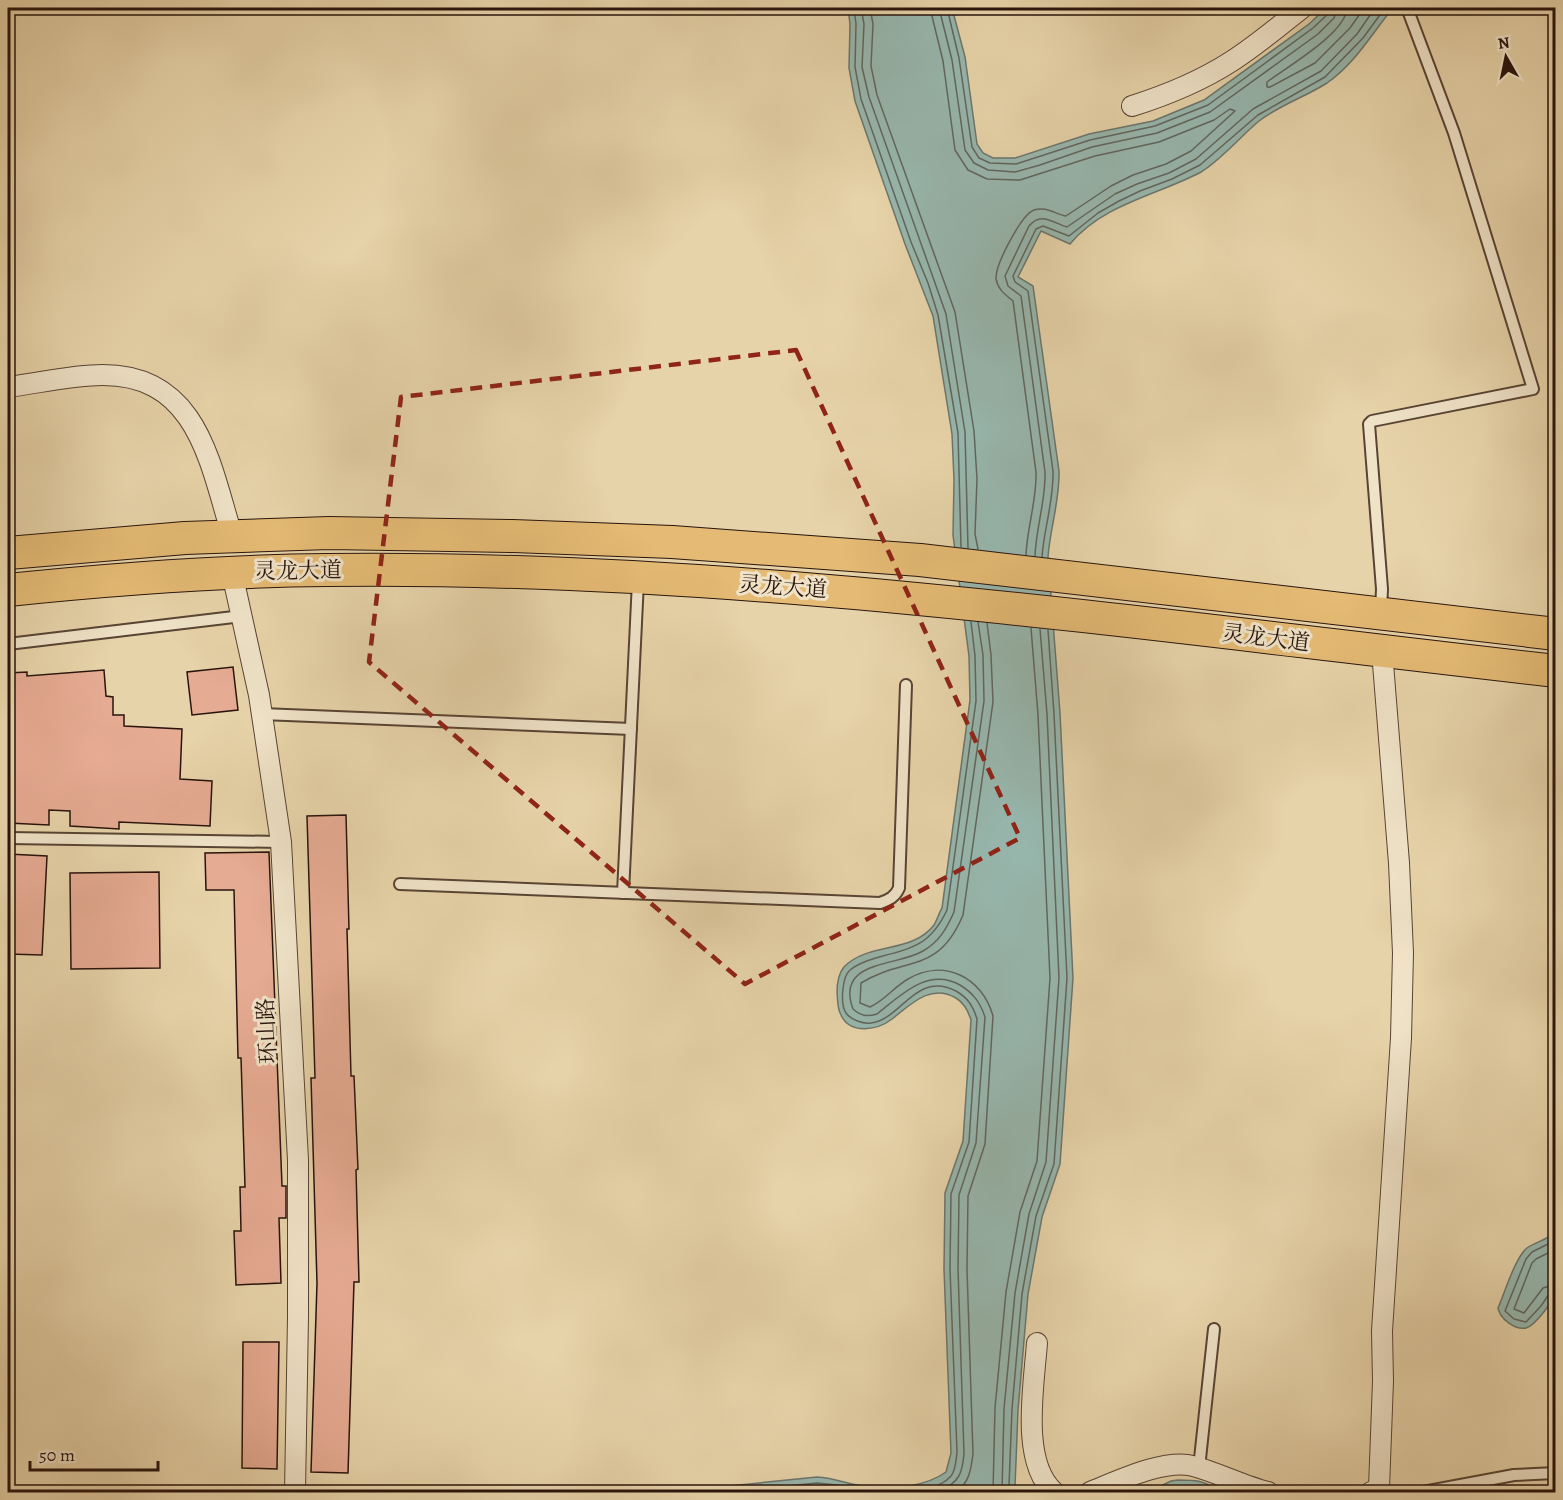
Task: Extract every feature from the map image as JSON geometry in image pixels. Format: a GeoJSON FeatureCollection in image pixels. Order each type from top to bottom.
{"type":"FeatureCollection","features":[{"type":"Feature","properties":{"kind":"main road","name":"灵龙大道"},"geometry":{"type":"LineString","coordinates":[[8,553],[171,539],[374,533],[672,542],[920,560],[1556,634]]}},
{"type":"Feature","properties":{"kind":"main road"},"geometry":{"type":"LineString","coordinates":[[8,541],[171,539]]}},
{"type":"Feature","properties":{"kind":"main road","name":"灵龙大道"},"geometry":{"type":"LineString","coordinates":[[8,590],[232,573],[373,570],[638,577],[812,588],[927,599],[1556,671]]}},
{"type":"Feature","properties":{"kind":"main road"},"geometry":{"type":"LineString","coordinates":[[8,605],[34,602],[136,579]]}},
{"type":"Feature","properties":{"kind":"street"},"geometry":{"type":"LineString","coordinates":[[1132,106],[1176,90],[1210,74],[1253,46],[1302,8]]}},
{"type":"Feature","properties":{"kind":"street"},"geometry":{"type":"LineString","coordinates":[[8,387],[103,375],[144,382],[169,396],[186,413],[199,434],[232,536]]}},
{"type":"Feature","properties":{"kind":"street","name":"环山路"},"geometry":{"type":"LineString","coordinates":[[232,573],[262,714],[281,842],[298,1160],[295,1489]]}},
{"type":"Feature","properties":{"kind":"street"},"geometry":{"type":"LineString","coordinates":[[1379,1491],[1383,1381],[1382,1331],[1403,974],[1399,863],[1383,651]]}},
{"type":"Feature","properties":{"kind":"street"},"geometry":{"type":"LineString","coordinates":[[1036,1343],[1032,1441],[1039,1473],[1054,1492]]}},
{"type":"Feature","properties":{"kind":"street"},"geometry":{"type":"LineString","coordinates":[[1090,1492],[1146,1471],[1168,1466],[1191,1465],[1268,1492]]}},
{"type":"Feature","properties":{"kind":"lane"},"geometry":{"type":"LineString","coordinates":[[1381,614],[1382,589],[1369,424],[1372,421],[1533,389],[1454,133],[1409,13],[1415,8]]}},
{"type":"Feature","properties":{"kind":"lane"},"geometry":{"type":"LineString","coordinates":[[623,893],[638,577]]}},
{"type":"Feature","properties":{"kind":"lane"},"geometry":{"type":"LineString","coordinates":[[8,644],[242,616]]}},
{"type":"Feature","properties":{"kind":"lane"},"geometry":{"type":"LineString","coordinates":[[400,884],[880,903],[892,898],[899,888],[906,685]]}},
{"type":"Feature","properties":{"kind":"lane"},"geometry":{"type":"LineString","coordinates":[[262,714],[631,729]]}},
{"type":"Feature","properties":{"kind":"lane"},"geometry":{"type":"LineString","coordinates":[[8,838],[281,842]]}},
{"type":"Feature","properties":{"kind":"lane"},"geometry":{"type":"LineString","coordinates":[[1199,1468],[1214,1329]]}},
{"type":"Feature","properties":{"kind":"lane"},"geometry":{"type":"LineString","coordinates":[[1423,1492],[1514,1475],[1556,1473]]}},
{"type":"Feature","properties":{"kind":"highlighted area"},"geometry":{"type":"Polygon","coordinates":[[[796,350],[1020,838],[745,984],[369,662],[401,397],[796,350]]]}},
{"type":"Feature","properties":{"kind":"water"},"geometry":{"type":"Polygon","coordinates":[[[848,8],[952,8],[965,57],[977,144],[983,153],[993,158],[1015,158],[1089,134],[1153,121],[1204,100],[1309,24],[1326,8],[1393,8],[1355,58],[1337,75],[1319,88],[1275,110],[1259,121],[1201,172],[1098,219],[1070,244],[1041,231],[1018,277],[1033,286],[1059,471],[1048,557],[1060,713],[1073,978],[1060,1164],[1042,1217],[1028,1294],[1018,1410],[1015,1487],[1017,1492],[670,1492],[817,1477],[868,1487],[909,1486],[929,1481],[946,1472],[951,1453],[944,1269],[945,1193],[963,1141],[971,1020],[969,1013],[959,1000],[947,994],[938,993],[922,997],[886,1023],[872,1028],[857,1028],[851,1026],[841,1015],[837,993],[838,979],[844,967],[865,954],[914,940],[925,934],[934,925],[942,908],[970,700],[969,656],[953,535],[952,434],[933,316],[855,101],[849,68],[848,8]]]}},
{"type":"Feature","properties":{"kind":"water"},"geometry":{"type":"Polygon","coordinates":[[[1555,1231],[1557,1278],[1555,1296],[1530,1326],[1522,1328],[1513,1325],[1505,1320],[1498,1308],[1514,1267],[1527,1248],[1555,1231]]]}},
{"type":"Feature","properties":{"kind":"water"},"geometry":{"type":"Polygon","coordinates":[[[1178,1480],[1205,1483],[1218,1492],[1148,1492],[1178,1480]]]}},
{"type":"Feature","properties":{"kind":"building"},"geometry":{"type":"Polygon","coordinates":[[[233,667],[238,710],[192,715],[187,672],[233,667]]]}},
{"type":"Feature","properties":{"kind":"building"},"geometry":{"type":"Polygon","coordinates":[[[104,670],[106,696],[113,697],[113,715],[124,715],[124,726],[182,729],[180,779],[212,781],[210,826],[119,822],[119,829],[70,826],[70,811],[49,810],[49,825],[8,823],[8,673],[27,672],[27,676],[104,670]]]}},
{"type":"Feature","properties":{"kind":"building"},"geometry":{"type":"Polygon","coordinates":[[[346,815],[351,1076],[354,1076],[358,1169],[356,1170],[359,1282],[354,1282],[348,1473],[311,1472],[317,1283],[311,1078],[315,1078],[307,816],[346,815]]]}},
{"type":"Feature","properties":{"kind":"building"},"geometry":{"type":"Polygon","coordinates":[[[269,852],[282,1186],[286,1186],[286,1218],[279,1218],[281,1283],[236,1285],[234,1231],[241,1231],[240,1187],[245,1187],[241,1058],[238,1058],[234,890],[206,890],[205,853],[269,852]]]}},
{"type":"Feature","properties":{"kind":"building"},"geometry":{"type":"Polygon","coordinates":[[[8,854],[47,856],[42,955],[8,954],[8,854]]]}},
{"type":"Feature","properties":{"kind":"building"},"geometry":{"type":"Polygon","coordinates":[[[159,872],[160,968],[71,969],[70,873],[159,872]]]}},
{"type":"Feature","properties":{"kind":"building"},"geometry":{"type":"Polygon","coordinates":[[[243,1342],[279,1342],[277,1469],[242,1468],[243,1342]]]}}]}
